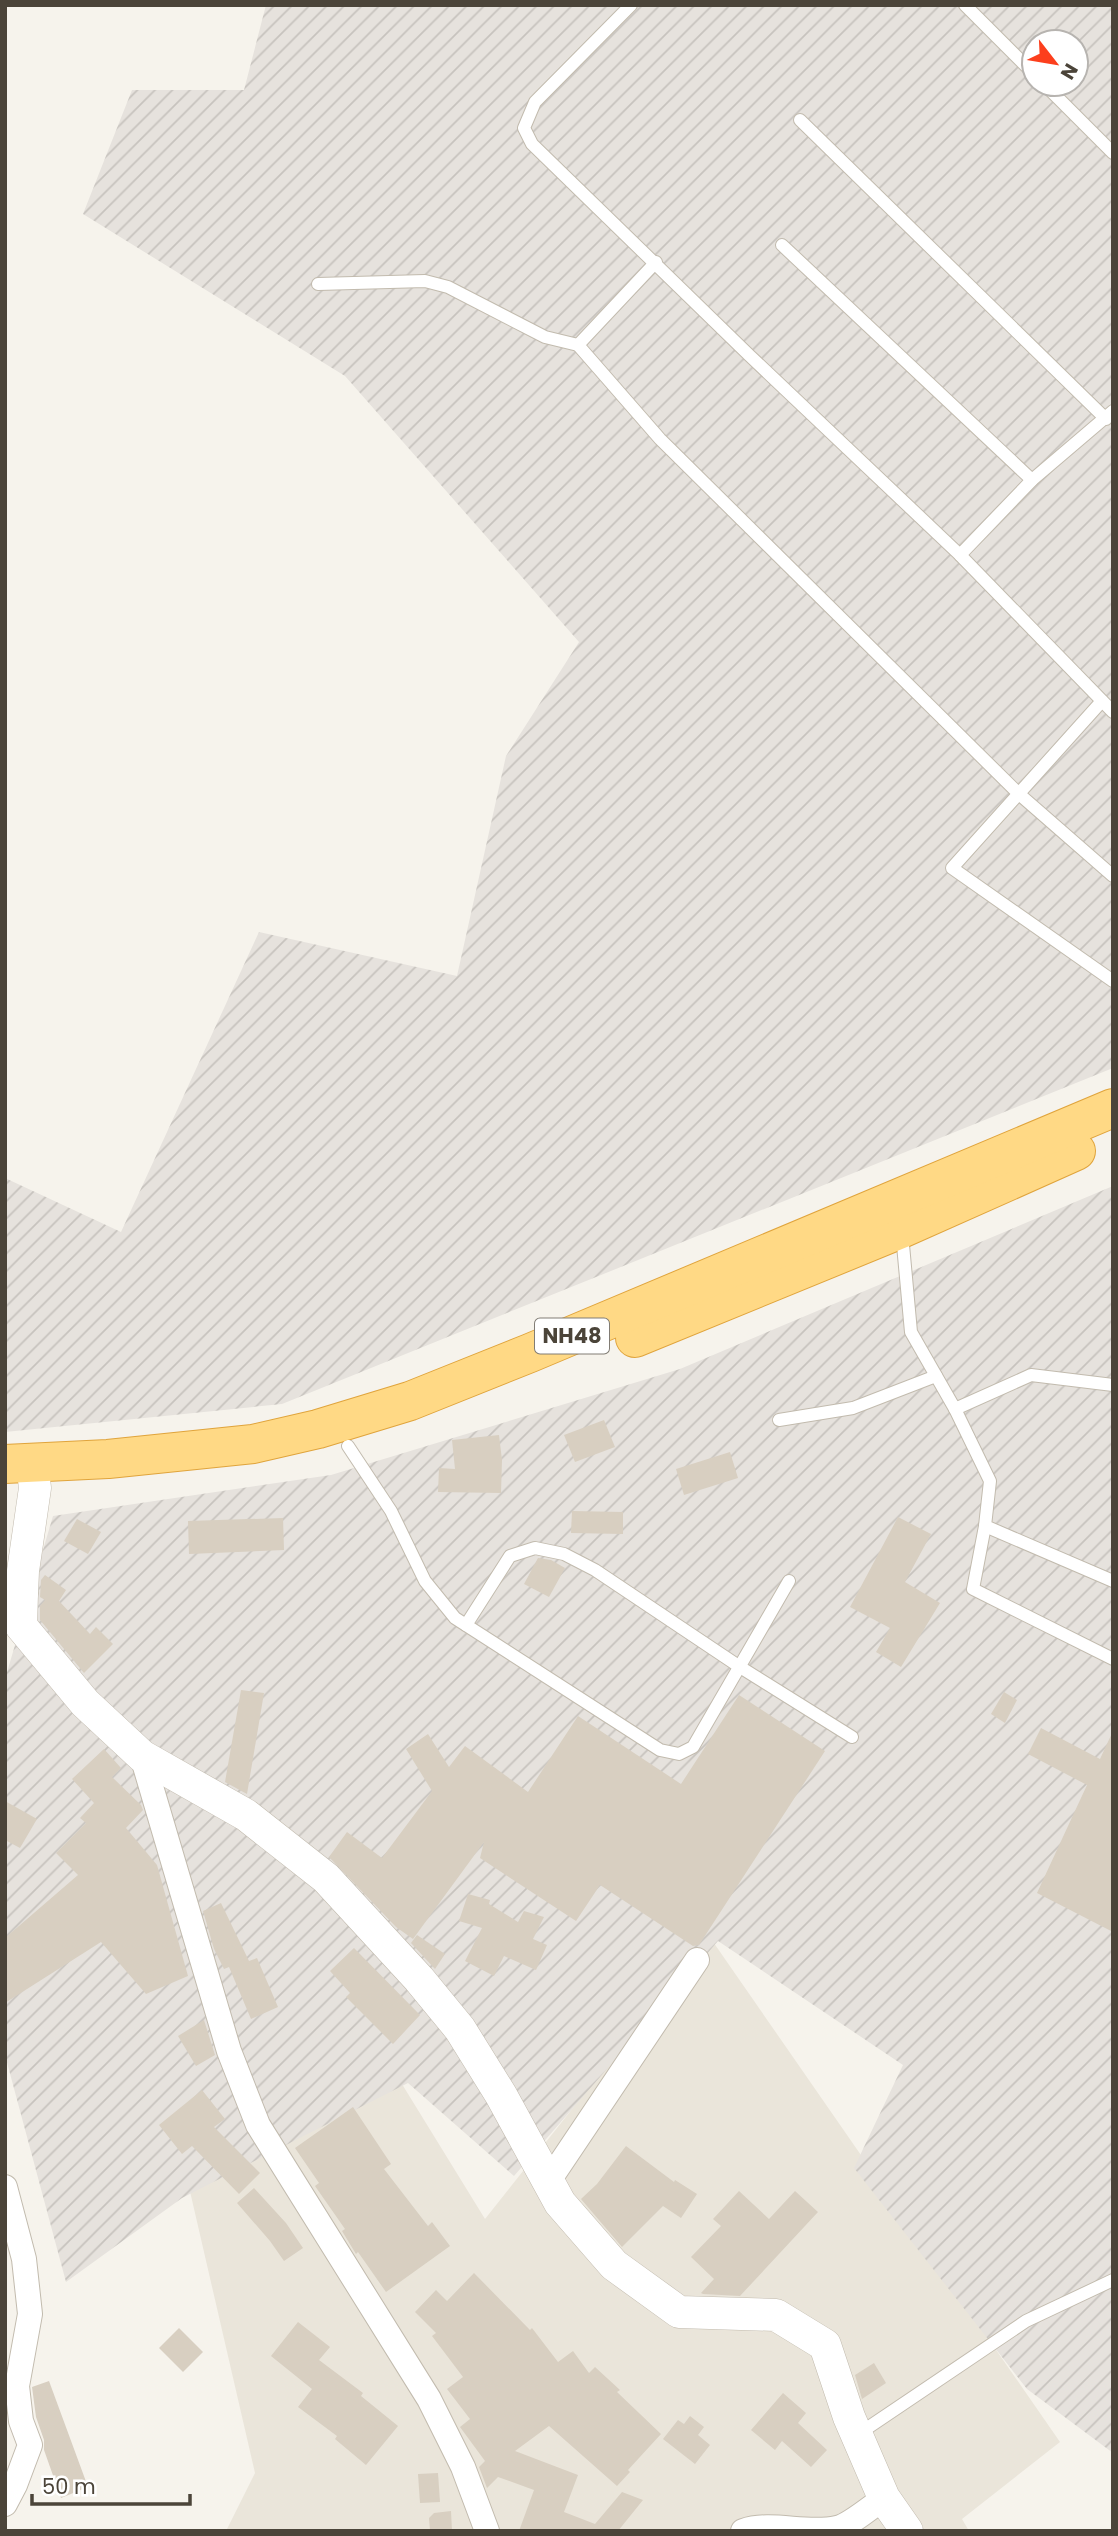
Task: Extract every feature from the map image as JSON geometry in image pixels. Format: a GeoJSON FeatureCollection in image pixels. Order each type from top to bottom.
{"type":"FeatureCollection","features":[{"type":"Feature","properties":{"kind":"highway","name":"NH48"},"geometry":{"type":"LineString","coordinates":[[19,1476],[108,1459],[253,1444],[318,1429],[410,1401],[1113,1108]]}},
{"type":"Feature","properties":{"kind":"highway","name":"NH48"},"geometry":{"type":"LineString","coordinates":[[19,1476],[109,1484],[257,1468],[348,1446],[431,1420],[901,1229],[1113,1135]]}},
{"type":"Feature","properties":{"kind":"street"},"geometry":{"type":"LineString","coordinates":[[19,1476],[23,1571],[21,1626],[85,1703],[142,1756],[246,1815],[326,1878],[419,1979],[460,2029],[501,2095],[560,2203],[614,2265],[679,2312],[776,2315],[825,2345],[856,2435],[884,2498],[907,2531]]}},
{"type":"Feature","properties":{"kind":"street"},"geometry":{"type":"LineString","coordinates":[[5,1623],[22,1593]]}},
{"type":"Feature","properties":{"kind":"street"},"geometry":{"type":"LineString","coordinates":[[142,1756],[229,2051],[258,2125],[429,2399],[463,2468],[486,2531]]}},
{"type":"Feature","properties":{"kind":"street"},"geometry":{"type":"LineString","coordinates":[[548,2182],[697,1960]]}},
{"type":"Feature","properties":{"kind":"street"},"geometry":{"type":"LineString","coordinates":[[5,2187],[24,2259],[30,2314],[18,2386],[21,2421],[30,2445],[15,2486],[5,2504]]}},
{"type":"Feature","properties":{"kind":"street"},"geometry":{"type":"LineString","coordinates":[[743,2531],[752,2528],[839,2528],[884,2498]]}},
{"type":"Feature","properties":{"kind":"lane"},"geometry":{"type":"LineString","coordinates":[[631,5],[535,102],[524,128],[532,144],[960,555],[1113,712]]}},
{"type":"Feature","properties":{"kind":"lane"},"geometry":{"type":"LineString","coordinates":[[965,5],[1020,61]]}},
{"type":"Feature","properties":{"kind":"lane"},"geometry":{"type":"LineString","coordinates":[[1058,98],[1113,153]]}},
{"type":"Feature","properties":{"kind":"lane"},"geometry":{"type":"LineString","coordinates":[[800,120],[1109,415],[1032,480],[960,555]]}},
{"type":"Feature","properties":{"kind":"lane"},"geometry":{"type":"LineString","coordinates":[[782,245],[1032,480]]}},
{"type":"Feature","properties":{"kind":"lane"},"geometry":{"type":"LineString","coordinates":[[578,345],[656,262]]}},
{"type":"Feature","properties":{"kind":"lane"},"geometry":{"type":"LineString","coordinates":[[318,285],[425,281],[448,287],[545,337],[578,345],[660,439],[1019,794],[1113,876]]}},
{"type":"Feature","properties":{"kind":"lane"},"geometry":{"type":"LineString","coordinates":[[1102,701],[952,868],[1113,981]]}},
{"type":"Feature","properties":{"kind":"lane"},"geometry":{"type":"LineString","coordinates":[[901,1229],[911,1332],[955,1409],[990,1481],[973,1589],[1113,1659]]}},
{"type":"Feature","properties":{"kind":"lane"},"geometry":{"type":"LineString","coordinates":[[955,1409],[1031,1375],[1113,1385]]}},
{"type":"Feature","properties":{"kind":"lane"},"geometry":{"type":"LineString","coordinates":[[779,1420],[853,1408],[936,1376]]}},
{"type":"Feature","properties":{"kind":"lane"},"geometry":{"type":"LineString","coordinates":[[348,1446],[391,1511],[425,1581],[455,1618],[660,1750],[679,1754],[693,1747],[789,1581]]}},
{"type":"Feature","properties":{"kind":"lane"},"geometry":{"type":"LineString","coordinates":[[985,1526],[1113,1581]]}},
{"type":"Feature","properties":{"kind":"lane"},"geometry":{"type":"LineString","coordinates":[[466,1625],[510,1556],[535,1548],[564,1554],[596,1570],[740,1667],[852,1737]]}},
{"type":"Feature","properties":{"kind":"lane"},"geometry":{"type":"LineString","coordinates":[[856,2435],[1026,2321],[1113,2280]]}},
{"type":"Feature","properties":{"kind":"shaded area"},"geometry":{"type":"Polygon","coordinates":[[[266,5],[1113,5],[1113,1068],[282,1404],[5,1432],[5,1178],[121,1232],[259,932],[457,976],[506,756],[579,642],[345,376],[83,214],[132,90],[244,90],[266,5]]]}},
{"type":"Feature","properties":{"kind":"shaded area"},"geometry":{"type":"Polygon","coordinates":[[[1113,1186],[1113,2453],[1027,2389],[854,2168],[903,2065],[718,1941],[514,2176],[408,2083],[182,2198],[66,2282],[5,2055],[5,1679],[53,1516],[331,1475],[680,1369],[1113,1186]]]}},
{"type":"Feature","properties":{"kind":"shaded area"},"geometry":{"type":"Polygon","coordinates":[[[285,1894],[485,2219],[709,1936],[1060,2442],[962,2519],[969,2531],[226,2531],[255,2473],[144,1992],[285,1894]]]}},
{"type":"Feature","properties":{"kind":"building"},"geometry":{"type":"Polygon","coordinates":[[[604,1420],[615,1447],[575,1462],[564,1435],[604,1420]]]}},
{"type":"Feature","properties":{"kind":"building"},"geometry":{"type":"Polygon","coordinates":[[[499,1435],[502,1460],[501,1493],[438,1492],[439,1468],[455,1469],[452,1440],[499,1435]]]}},
{"type":"Feature","properties":{"kind":"building"},"geometry":{"type":"Polygon","coordinates":[[[730,1452],[738,1478],[684,1495],[676,1469],[730,1452]]]}},
{"type":"Feature","properties":{"kind":"building"},"geometry":{"type":"Polygon","coordinates":[[[572,1511],[623,1512],[623,1534],[571,1533],[572,1511]]]}},
{"type":"Feature","properties":{"kind":"building"},"geometry":{"type":"Polygon","coordinates":[[[898,1517],[931,1534],[905,1582],[940,1603],[901,1667],[876,1652],[890,1628],[850,1607],[898,1517]]]}},
{"type":"Feature","properties":{"kind":"building"},"geometry":{"type":"Polygon","coordinates":[[[283,1518],[284,1550],[189,1554],[188,1521],[283,1518]]]}},
{"type":"Feature","properties":{"kind":"building"},"geometry":{"type":"Polygon","coordinates":[[[77,1519],[101,1532],[88,1554],[64,1541],[77,1519]]]}},
{"type":"Feature","properties":{"kind":"building"},"geometry":{"type":"Polygon","coordinates":[[[538,1558],[551,1560],[565,1568],[549,1597],[524,1584],[538,1558]]]}},
{"type":"Feature","properties":{"kind":"building"},"geometry":{"type":"Polygon","coordinates":[[[45,1575],[66,1590],[59,1601],[90,1634],[96,1627],[113,1644],[84,1673],[40,1620],[40,1606],[45,1600],[40,1597],[41,1580],[45,1575]]]}},
{"type":"Feature","properties":{"kind":"building"},"geometry":{"type":"Polygon","coordinates":[[[241,1690],[264,1693],[247,1794],[225,1782],[241,1690]]]}},
{"type":"Feature","properties":{"kind":"building"},"geometry":{"type":"Polygon","coordinates":[[[1004,1692],[1017,1700],[1005,1723],[991,1714],[1004,1692]]]}},
{"type":"Feature","properties":{"kind":"building"},"geometry":{"type":"Polygon","coordinates":[[[739,1695],[825,1751],[699,1945],[693,1946],[600,1885],[576,1921],[480,1858],[484,1842],[413,1939],[396,1927],[329,1857],[347,1832],[382,1858],[432,1791],[406,1749],[428,1734],[449,1767],[465,1746],[528,1792],[578,1716],[681,1784],[739,1695]]]}},
{"type":"Feature","properties":{"kind":"building"},"geometry":{"type":"Polygon","coordinates":[[[1041,1728],[1100,1759],[1113,1731],[1113,1932],[1037,1893],[1087,1785],[1028,1754],[1041,1728]]]}},
{"type":"Feature","properties":{"kind":"building"},"geometry":{"type":"Polygon","coordinates":[[[104,1749],[121,1768],[112,1777],[143,1810],[126,1828],[157,1865],[188,1976],[146,1994],[101,1942],[5,2003],[5,1938],[78,1875],[56,1853],[86,1823],[80,1818],[94,1803],[72,1779],[104,1749]]]}},
{"type":"Feature","properties":{"kind":"building"},"geometry":{"type":"Polygon","coordinates":[[[5,1801],[37,1819],[20,1848],[5,1840],[5,1801]]]}},
{"type":"Feature","properties":{"kind":"building"},"geometry":{"type":"Polygon","coordinates":[[[468,1894],[490,1900],[489,1904],[518,1922],[524,1911],[544,1917],[533,1939],[547,1945],[536,1970],[504,1956],[494,1976],[465,1961],[482,1928],[459,1921],[468,1894]]]}},
{"type":"Feature","properties":{"kind":"building"},"geometry":{"type":"Polygon","coordinates":[[[221,1903],[249,1961],[257,1958],[278,2007],[251,2019],[229,1967],[224,1969],[214,1949],[203,1911],[221,1903]]]}},
{"type":"Feature","properties":{"kind":"building"},"geometry":{"type":"Polygon","coordinates":[[[417,1935],[445,1954],[435,1969],[411,1943],[417,1935]]]}},
{"type":"Feature","properties":{"kind":"building"},"geometry":{"type":"Polygon","coordinates":[[[354,1948],[420,2015],[393,2044],[346,1997],[350,1993],[330,1971],[354,1948]]]}},
{"type":"Feature","properties":{"kind":"building"},"geometry":{"type":"Polygon","coordinates":[[[204,2020],[215,2055],[196,2066],[178,2036],[204,2020]]]}},
{"type":"Feature","properties":{"kind":"building"},"geometry":{"type":"Polygon","coordinates":[[[202,2090],[225,2119],[214,2127],[260,2173],[239,2194],[192,2146],[182,2154],[159,2125],[202,2090]]]}},
{"type":"Feature","properties":{"kind":"building"},"geometry":{"type":"Polygon","coordinates":[[[353,2107],[391,2164],[384,2169],[428,2226],[432,2222],[450,2246],[386,2292],[358,2252],[356,2254],[342,2231],[345,2229],[315,2186],[319,2183],[295,2148],[353,2107]]]}},
{"type":"Feature","properties":{"kind":"building"},"geometry":{"type":"Polygon","coordinates":[[[626,2146],[674,2182],[675,2180],[697,2194],[681,2218],[663,2206],[622,2247],[581,2199],[597,2184],[626,2146]]]}},
{"type":"Feature","properties":{"kind":"building"},"geometry":{"type":"Polygon","coordinates":[[[254,2188],[286,2223],[303,2248],[284,2261],[237,2203],[254,2188]]]}},
{"type":"Feature","properties":{"kind":"building"},"geometry":{"type":"Polygon","coordinates":[[[739,2191],[769,2219],[795,2191],[818,2212],[740,2296],[703,2294],[701,2293],[714,2279],[691,2257],[721,2226],[713,2219],[739,2191]]]}},
{"type":"Feature","properties":{"kind":"building"},"geometry":{"type":"Polygon","coordinates":[[[474,2273],[530,2330],[532,2328],[558,2362],[573,2351],[589,2373],[595,2367],[661,2434],[617,2486],[549,2426],[515,2451],[578,2475],[564,2512],[595,2524],[622,2492],[643,2500],[618,2531],[519,2531],[534,2490],[498,2477],[487,2488],[479,2467],[485,2461],[460,2427],[470,2419],[447,2389],[463,2377],[432,2336],[436,2333],[415,2312],[436,2290],[447,2301],[474,2273]]]}},
{"type":"Feature","properties":{"kind":"building"},"geometry":{"type":"Polygon","coordinates":[[[298,2322],[330,2347],[319,2360],[363,2393],[361,2396],[398,2426],[366,2465],[335,2439],[337,2436],[298,2407],[312,2389],[271,2356],[298,2322]]]}},
{"type":"Feature","properties":{"kind":"building"},"geometry":{"type":"Polygon","coordinates":[[[179,2328],[203,2352],[183,2372],[159,2348],[179,2328]]]}},
{"type":"Feature","properties":{"kind":"building"},"geometry":{"type":"Polygon","coordinates":[[[874,2363],[886,2383],[862,2399],[855,2375],[874,2363]]]}},
{"type":"Feature","properties":{"kind":"building"},"geometry":{"type":"Polygon","coordinates":[[[49,2381],[88,2487],[61,2498],[44,2450],[32,2387],[49,2381]]]}},
{"type":"Feature","properties":{"kind":"building"},"geometry":{"type":"Polygon","coordinates":[[[783,2393],[806,2413],[798,2423],[827,2450],[811,2467],[782,2441],[775,2450],[751,2430],[783,2393]]]}},
{"type":"Feature","properties":{"kind":"building"},"geometry":{"type":"Polygon","coordinates":[[[690,2416],[704,2427],[698,2435],[710,2445],[695,2464],[663,2439],[678,2420],[684,2424],[690,2416]]]}},
{"type":"Feature","properties":{"kind":"building"},"geometry":{"type":"Polygon","coordinates":[[[438,2473],[440,2502],[420,2503],[418,2474],[438,2473]]]}},
{"type":"Feature","properties":{"kind":"building"},"geometry":{"type":"Polygon","coordinates":[[[451,2511],[452,2531],[430,2531],[429,2518],[434,2513],[451,2511]]]}}]}
